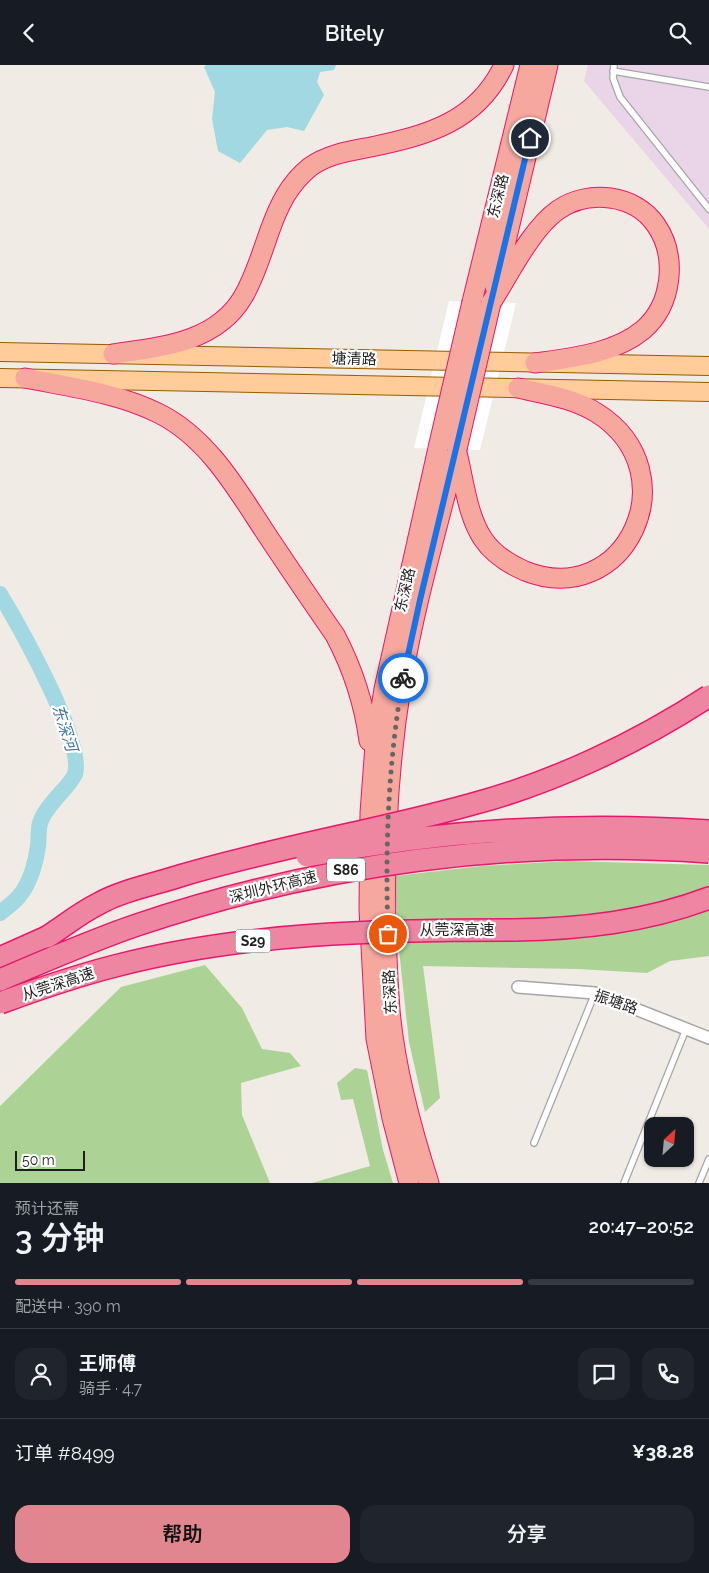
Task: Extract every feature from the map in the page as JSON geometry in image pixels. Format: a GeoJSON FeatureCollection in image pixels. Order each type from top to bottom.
{"type":"FeatureCollection","features":[{"type":"Feature","properties":{"kind":"highway"},"geometry":{"type":"LineString","coordinates":[[113,354],[185,341],[212,329],[224,321],[244,297],[282,201],[299,177],[311,167],[336,154],[423,134],[460,118],[475,105],[491,86],[504,65]]}},
{"type":"Feature","properties":{"kind":"highway","name":"东深路"},"geometry":{"type":"LineString","coordinates":[[409,1183],[392,1118],[376,1039],[369,899],[373,775],[379,717],[391,652],[438,448],[530,65]]}},
{"type":"Feature","properties":{"kind":"highway","name":"东深路"},"geometry":{"type":"LineString","coordinates":[[429,1183],[404,1089],[390,1010],[386,892],[387,822],[392,748],[402,680],[548,65]]}},
{"type":"Feature","properties":{"kind":"highway"},"geometry":{"type":"LineString","coordinates":[[491,303],[534,236],[556,211],[569,203],[584,198],[601,197],[616,199],[645,213],[656,226],[664,243],[668,260],[669,280],[664,299],[656,316],[642,330],[612,346],[574,358],[535,363]]}},
{"type":"Feature","properties":{"kind":"highway"},"geometry":{"type":"LineString","coordinates":[[25,378],[98,393],[143,406],[179,425],[196,439],[234,486],[335,635],[361,695],[373,775]]}},
{"type":"Feature","properties":{"kind":"highway"},"geometry":{"type":"LineString","coordinates":[[457,449],[476,526],[484,540],[512,566],[544,578],[558,579],[588,573],[613,557],[634,531],[642,505],[642,478],[634,451],[617,429],[596,412],[558,397],[518,388]]}},
{"type":"Feature","properties":{"kind":"highway"},"geometry":{"type":"LineString","coordinates":[[47,937],[98,904],[157,883],[274,850],[437,813],[508,793],[619,745],[656,727],[709,696]]}},
{"type":"Feature","properties":{"kind":"highway","name":"深圳外环高速"},"geometry":{"type":"LineString","coordinates":[[0,958],[47,937],[107,914],[200,883],[295,859],[360,847],[458,835],[557,827],[709,831]]}},
{"type":"Feature","properties":{"kind":"highway","name":"深圳外环高速"},"geometry":{"type":"LineString","coordinates":[[0,980],[108,935],[163,917],[274,886],[359,868],[473,854],[559,848],[709,852]]}},
{"type":"Feature","properties":{"kind":"highway","name":"从莞深高速"},"geometry":{"type":"LineString","coordinates":[[0,1003],[116,965],[200,948],[277,938],[356,932],[568,928],[615,923],[669,911],[709,898]]}},
{"type":"Feature","properties":{"kind":"main road","name":"塘清路"},"geometry":{"type":"LineString","coordinates":[[0,352],[709,367]]}},
{"type":"Feature","properties":{"kind":"main road","name":"塘清路"},"geometry":{"type":"LineString","coordinates":[[0,378],[709,392]]}},
{"type":"Feature","properties":{"kind":"street","name":"振塘路"},"geometry":{"type":"LineString","coordinates":[[518,987],[595,993],[709,1038]]}},
{"type":"Feature","properties":{"kind":"lane"},"geometry":{"type":"LineString","coordinates":[[709,87],[614,68],[617,91],[624,103],[709,209]]}},
{"type":"Feature","properties":{"kind":"lane"},"geometry":{"type":"LineString","coordinates":[[534,1143],[595,993]]}},
{"type":"Feature","properties":{"kind":"lane"},"geometry":{"type":"LineString","coordinates":[[624,1183],[686,1029]]}},
{"type":"Feature","properties":{"kind":"lane"},"geometry":{"type":"LineString","coordinates":[[699,1183],[709,1159]]}},
{"type":"Feature","properties":{"kind":"shaded area"},"geometry":{"type":"Polygon","coordinates":[[[588,65],[709,65],[709,229],[584,81],[588,65]]]}},
{"type":"Feature","properties":{"kind":"green space"},"geometry":{"type":"Polygon","coordinates":[[[567,861],[709,865],[709,890],[684,899],[596,918],[397,922],[395,876],[481,866],[567,861]]]}},
{"type":"Feature","properties":{"kind":"green space"},"geometry":{"type":"Polygon","coordinates":[[[709,909],[709,956],[670,961],[647,973],[578,969],[423,966],[440,1098],[425,1112],[409,1042],[398,941],[555,939],[594,935],[671,921],[709,909]]]}},
{"type":"Feature","properties":{"kind":"green space"},"geometry":{"type":"Polygon","coordinates":[[[205,965],[242,1008],[262,1049],[290,1053],[301,1066],[241,1083],[242,1115],[270,1183],[0,1183],[0,1106],[121,987],[205,965]]]}},
{"type":"Feature","properties":{"kind":"green space"},"geometry":{"type":"Polygon","coordinates":[[[355,1068],[367,1070],[383,1150],[393,1183],[312,1183],[370,1166],[353,1099],[341,1100],[337,1083],[355,1068]]]}},
{"type":"Feature","properties":{"kind":"water"},"geometry":{"type":"Polygon","coordinates":[[[206,65],[336,65],[334,70],[320,72],[317,82],[324,95],[304,131],[287,127],[267,130],[240,163],[218,151],[212,119],[215,92],[204,67],[206,65]]]}},
{"type":"Feature","properties":{"kind":"pier"},"geometry":{"type":"Polygon","coordinates":[[[449,301],[516,303],[480,450],[414,448],[449,301]]]}},
{"type":"Feature","properties":{"kind":"waterway","name":"东深河"},"geometry":{"type":"LineString","coordinates":[[0,594],[48,683],[70,737],[75,758],[75,774],[47,809],[40,823],[36,859],[27,885],[18,898],[0,913]]}},
{"type":"Feature","properties":{"kind":"way so far"},"geometry":{"type":"LineString","coordinates":[[388,934],[386,885],[389,783],[392,748],[403,678]]}},
{"type":"Feature","properties":{"kind":"route"},"geometry":{"type":"LineString","coordinates":[[403,678],[530,138]]}}]}
